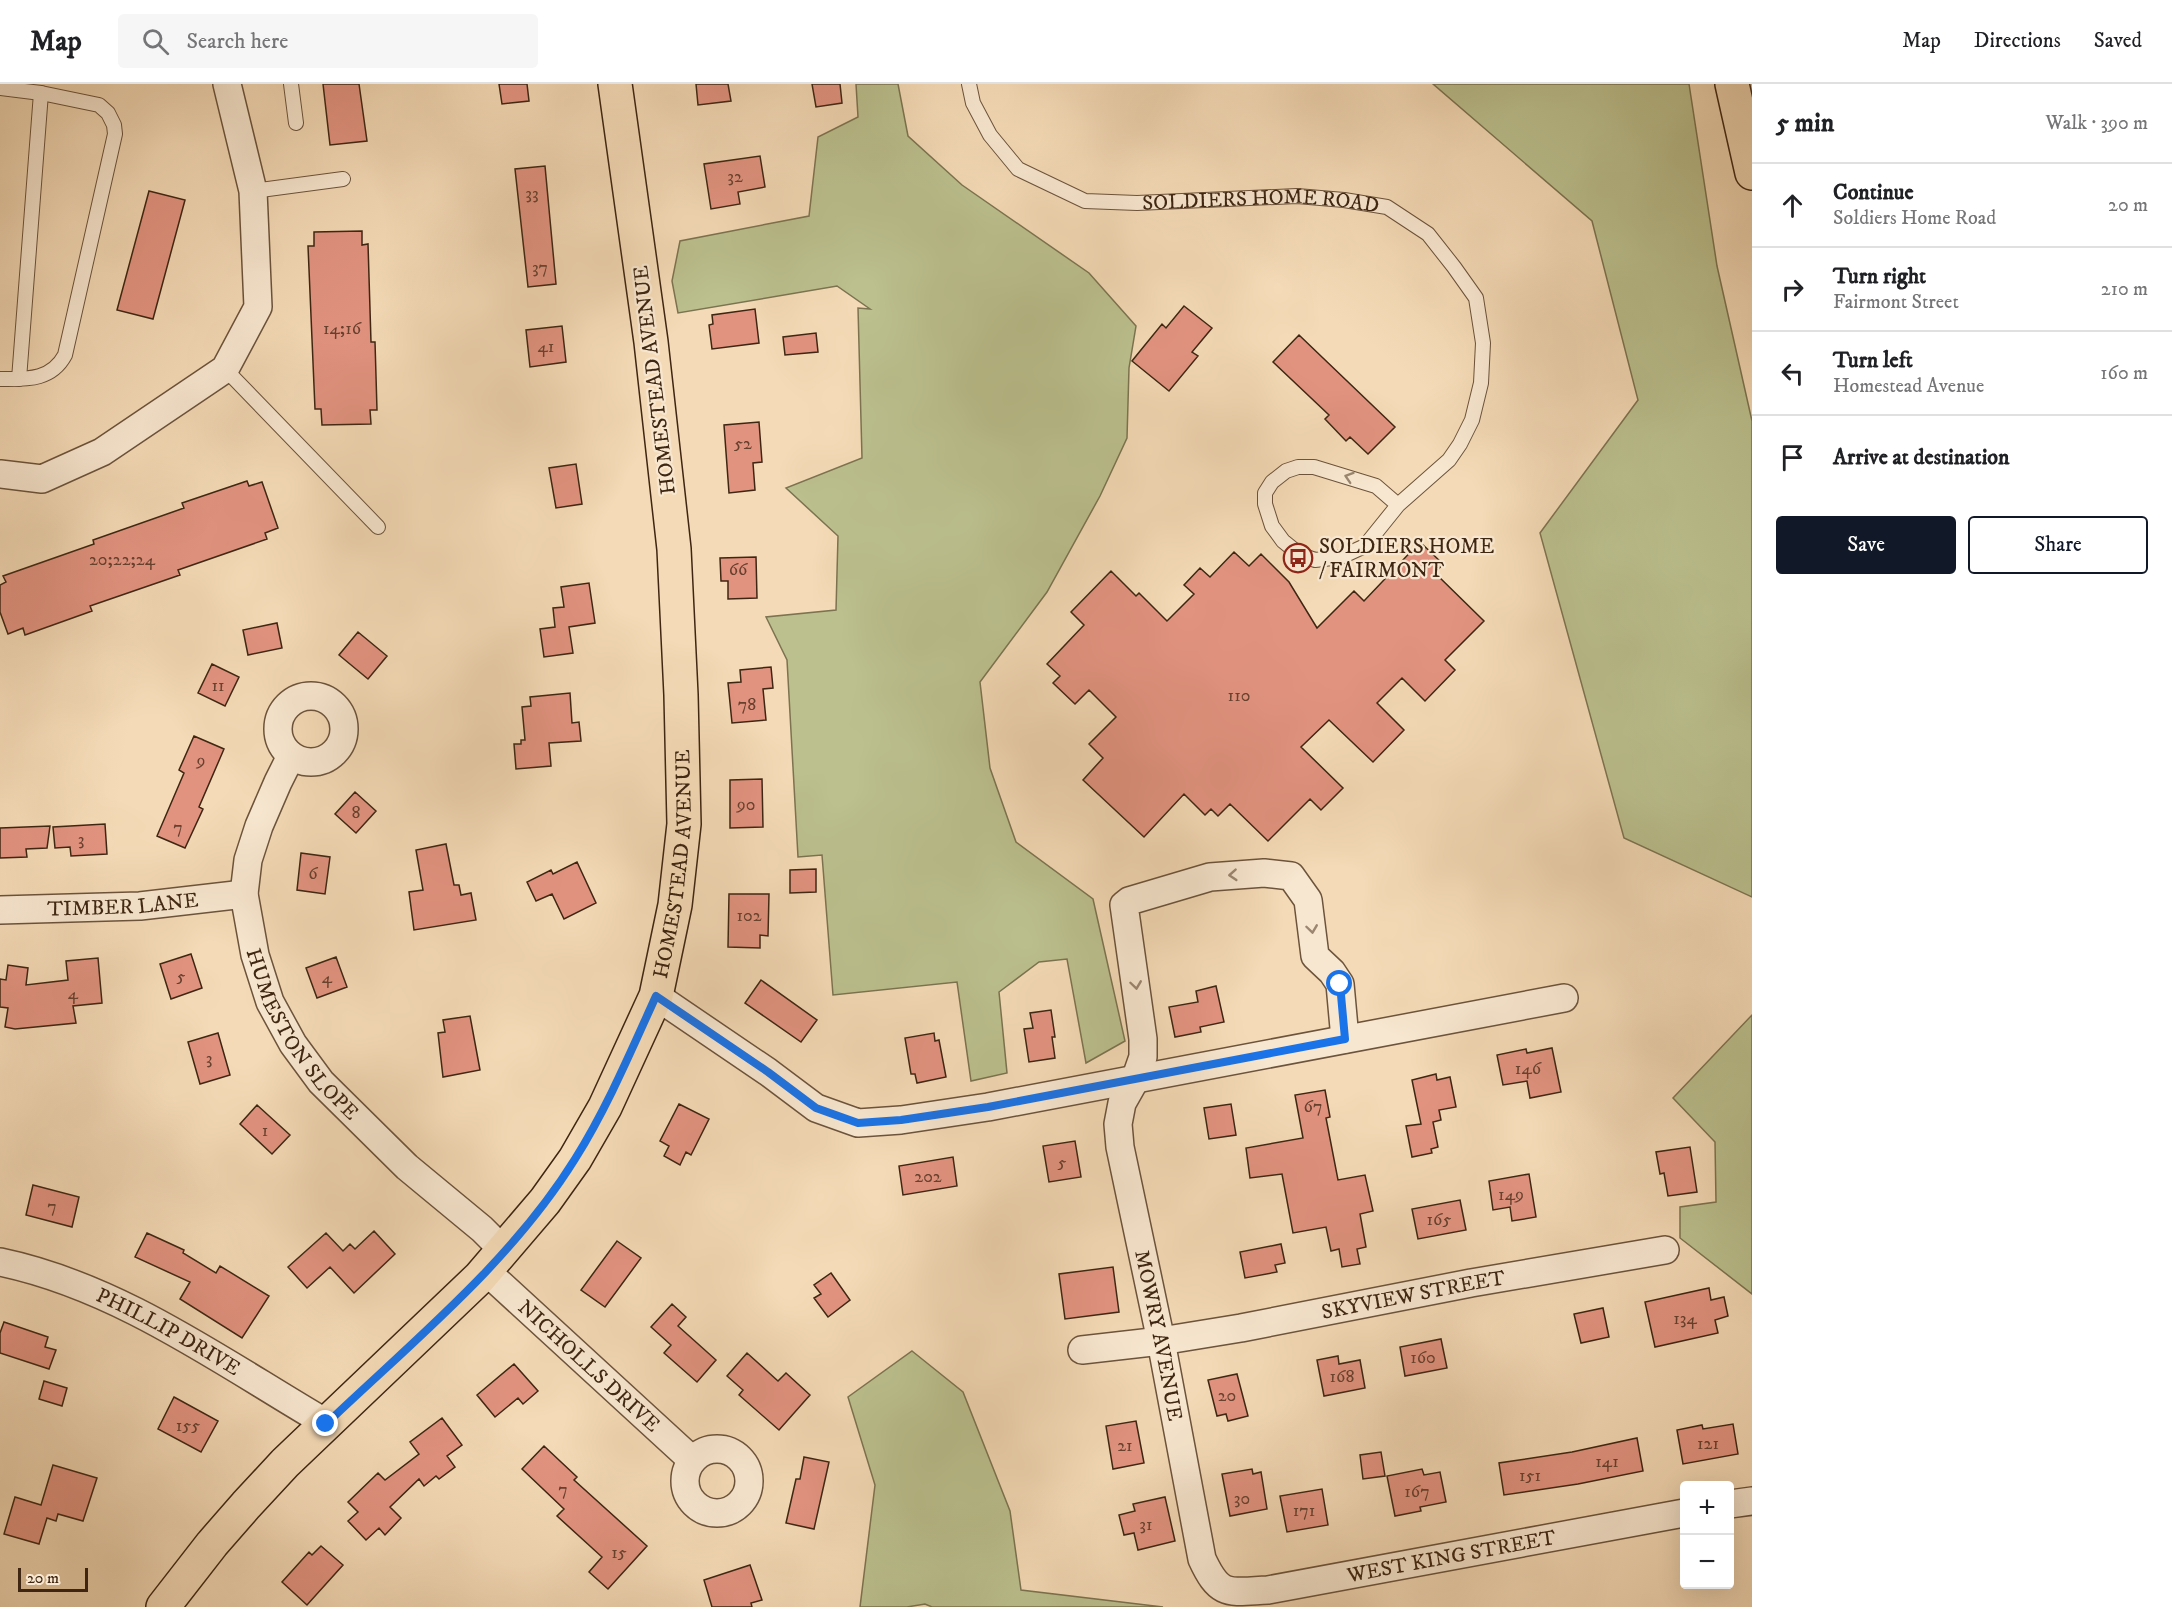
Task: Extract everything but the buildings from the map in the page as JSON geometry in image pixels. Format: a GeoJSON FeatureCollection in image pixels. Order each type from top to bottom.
{"type":"FeatureCollection","features":[{"type":"Feature","properties":{"kind":"main road","name":"HOMESTEAD AVENUE"},"geometry":{"type":"LineString","coordinates":[[164,1607],[212,1544],[246,1505],[326,1424],[444,1314],[495,1261],[545,1201],[575,1160],[605,1107],[656,996],[675,905],[684,824],[681,695],[673,537],[651,342],[615,85]]}},
{"type":"Feature","properties":{"kind":"main road"},"geometry":{"type":"LineString","coordinates":[[1735,98],[1752,173]]}},
{"type":"Feature","properties":{"kind":"street"},"geometry":{"type":"LineString","coordinates":[[0,474],[42,479],[102,452],[225,369],[258,307],[253,191],[227,84]]}},
{"type":"Feature","properties":{"kind":"street","name":"HUMESTON SLOPE"},"geometry":{"type":"LineString","coordinates":[[291,756],[259,825],[248,860],[244,894],[249,931],[262,979],[281,1024],[306,1064],[407,1167],[482,1229],[495,1261]]}},
{"type":"Feature","properties":{"kind":"street"},"geometry":{"type":"LineString","coordinates":[[1135,1080],[1143,1057],[1143,1039],[1124,905],[1129,901],[1210,877],[1264,873],[1292,876],[1308,900],[1315,956],[1332,972],[1340,984],[1345,1039]]}},
{"type":"Feature","properties":{"kind":"street","name":"TIMBER LANE"},"geometry":{"type":"LineString","coordinates":[[0,910],[140,906],[244,894]]}},
{"type":"Feature","properties":{"kind":"street"},"geometry":{"type":"LineString","coordinates":[[656,996],[768,1072],[816,1108],[858,1123],[901,1120],[956,1112],[1564,998]]}},
{"type":"Feature","properties":{"kind":"street","name":"MOWRY AVENUE"},"geometry":{"type":"LineString","coordinates":[[1135,1080],[1122,1103],[1118,1124],[1120,1147],[1161,1341],[1202,1559],[1211,1578],[1220,1588]]}},
{"type":"Feature","properties":{"kind":"street","name":"SKYVIEW STREET"},"geometry":{"type":"LineString","coordinates":[[1082,1350],[1161,1341],[1241,1328],[1472,1283],[1665,1250]]}},
{"type":"Feature","properties":{"kind":"street","name":"NICHOLLS DRIVE"},"geometry":{"type":"LineString","coordinates":[[495,1261],[692,1460]]}},
{"type":"Feature","properties":{"kind":"street","name":"PHILLIP DRIVE"},"geometry":{"type":"LineString","coordinates":[[0,1262],[35,1270],[66,1281],[126,1307],[181,1337],[326,1424]]}},
{"type":"Feature","properties":{"kind":"street"},"geometry":{"type":"LineString","coordinates":[[1734,1503],[1752,1501]]}},
{"type":"Feature","properties":{"kind":"street","name":"WEST KING STREET"},"geometry":{"type":"LineString","coordinates":[[1220,1588],[1240,1592],[1268,1590],[1680,1514]]}},
{"type":"Feature","properties":{"kind":"lane"},"geometry":{"type":"LineString","coordinates":[[291,84],[296,123]]}},
{"type":"Feature","properties":{"kind":"lane","name":"SOLDIERS HOME ROAD"},"geometry":{"type":"LineString","coordinates":[[969,84],[973,103],[990,135],[1018,169],[1085,201],[1137,203],[1297,196],[1344,200],[1387,207],[1428,234],[1476,298],[1483,343],[1481,383],[1472,420],[1460,444],[1449,460],[1398,506],[1365,546],[1341,557],[1315,560],[1299,554],[1283,541],[1272,526],[1265,504],[1265,493],[1272,482],[1286,471],[1298,467],[1314,467],[1376,486],[1398,506]]}},
{"type":"Feature","properties":{"kind":"lane"},"geometry":{"type":"LineString","coordinates":[[0,88],[41,93],[99,105],[108,113],[116,134],[65,355],[60,364],[48,374],[31,379],[0,379]]}},
{"type":"Feature","properties":{"kind":"lane"},"geometry":{"type":"LineString","coordinates":[[19,379],[41,93]]}},
{"type":"Feature","properties":{"kind":"lane"},"geometry":{"type":"LineString","coordinates":[[253,191],[343,179]]}},
{"type":"Feature","properties":{"kind":"lane"},"geometry":{"type":"LineString","coordinates":[[225,369],[378,527]]}},
{"type":"Feature","properties":{"kind":"green space"},"geometry":{"type":"Polygon","coordinates":[[[856,84],[898,84],[908,136],[962,185],[1089,273],[1136,326],[1129,368],[1127,438],[1100,496],[1047,592],[980,682],[990,768],[1016,842],[1093,899],[1125,1041],[1086,1063],[1067,959],[1039,962],[999,992],[1007,1073],[971,1081],[957,982],[833,995],[822,855],[798,857],[787,660],[766,617],[836,610],[838,536],[786,488],[862,458],[858,308],[870,309],[837,286],[678,313],[672,281],[680,241],[809,216],[818,137],[858,117],[856,84]]]}},
{"type":"Feature","properties":{"kind":"green space"},"geometry":{"type":"Polygon","coordinates":[[[1433,84],[1689,84],[1717,266],[1752,421],[1752,897],[1624,838],[1540,533],[1638,400],[1592,221],[1433,84]]]}},
{"type":"Feature","properties":{"kind":"green space"},"geometry":{"type":"Polygon","coordinates":[[[1752,1015],[1752,1294],[1680,1238],[1680,1207],[1716,1202],[1715,1142],[1673,1098],[1752,1015]]]}},
{"type":"Feature","properties":{"kind":"green space"},"geometry":{"type":"Polygon","coordinates":[[[912,1351],[963,1392],[1010,1511],[1021,1590],[1163,1607],[932,1607],[925,1604],[907,1607],[860,1607],[875,1485],[848,1397],[912,1351]]]}},
{"type":"Feature","properties":{"kind":"place","name":"SOLDIERS HOME / FAIRMONT"},"geometry":{"type":"Point","coordinates":[1298,558]}},
{"type":"Feature","properties":{"kind":"route"},"geometry":{"type":"LineString","coordinates":[[326,1424],[444,1314],[480,1277],[545,1201],[575,1160],[605,1107],[656,996],[768,1072],[816,1108],[858,1123],[901,1120],[988,1107],[1345,1039],[1340,984]]}}]}
